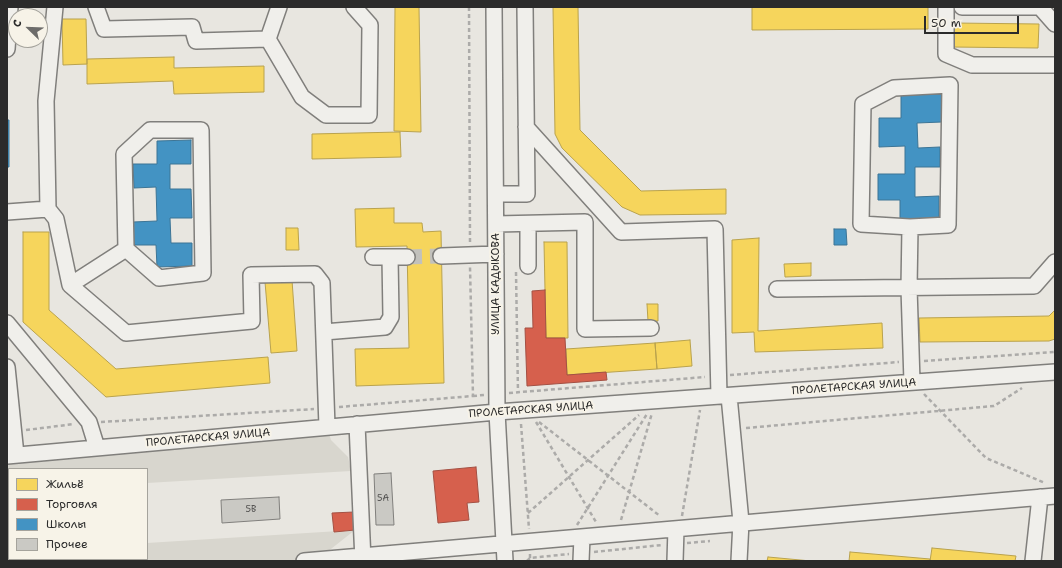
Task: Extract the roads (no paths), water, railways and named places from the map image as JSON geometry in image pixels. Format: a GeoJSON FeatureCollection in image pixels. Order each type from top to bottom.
{"type":"FeatureCollection","features":[{"type":"Feature","properties":{"kind":"street"},"geometry":{"type":"LineString","coordinates":[[7,50],[10,7]]}},
{"type":"Feature","properties":{"kind":"street"},"geometry":{"type":"LineString","coordinates":[[55,7],[46,101],[48,209],[56,219],[70,285],[126,333],[252,321],[251,275],[315,274],[322,283],[327,427]]}},
{"type":"Feature","properties":{"kind":"street"},"geometry":{"type":"LineString","coordinates":[[96,7],[104,29],[192,27],[196,41],[268,39]]}},
{"type":"Feature","properties":{"kind":"street"},"geometry":{"type":"LineString","coordinates":[[279,7],[268,39],[302,97],[326,115],[368,115],[370,25],[354,7]]}},
{"type":"Feature","properties":{"kind":"street","name":"УЛИЦА КАДЫКОВА"},"geometry":{"type":"LineString","coordinates":[[494,7],[497,412],[505,561]]}},
{"type":"Feature","properties":{"kind":"street"},"geometry":{"type":"LineString","coordinates":[[496,194],[527,194],[524,7]]}},
{"type":"Feature","properties":{"kind":"street"},"geometry":{"type":"LineString","coordinates":[[946,7],[946,54],[972,65],[1055,65]]}},
{"type":"Feature","properties":{"kind":"street"},"geometry":{"type":"LineString","coordinates":[[962,7],[1040,7],[1055,24]]}},
{"type":"Feature","properties":{"kind":"street"},"geometry":{"type":"LineString","coordinates":[[950,85],[948,225],[910,227],[861,224],[863,104],[894,88],[950,85]]}},
{"type":"Feature","properties":{"kind":"street"},"geometry":{"type":"LineString","coordinates":[[526,127],[621,232],[715,229],[718,376],[732,429],[741,522],[739,561]]}},
{"type":"Feature","properties":{"kind":"street"},"geometry":{"type":"LineString","coordinates":[[150,130],[201,130],[203,273],[159,278],[126,249],[124,154],[150,130]]}},
{"type":"Feature","properties":{"kind":"street"},"geometry":{"type":"LineString","coordinates":[[7,212],[48,209]]}},
{"type":"Feature","properties":{"kind":"street"},"geometry":{"type":"LineString","coordinates":[[496,224],[585,222],[585,328],[651,328]]}},
{"type":"Feature","properties":{"kind":"street"},"geometry":{"type":"LineString","coordinates":[[528,224],[528,266]]}},
{"type":"Feature","properties":{"kind":"street"},"geometry":{"type":"LineString","coordinates":[[910,227],[909,288],[912,382]]}},
{"type":"Feature","properties":{"kind":"street"},"geometry":{"type":"LineString","coordinates":[[70,285],[126,249]]}},
{"type":"Feature","properties":{"kind":"street"},"geometry":{"type":"LineString","coordinates":[[441,256],[496,254]]}},
{"type":"Feature","properties":{"kind":"street"},"geometry":{"type":"LineString","coordinates":[[373,257],[407,257]]}},
{"type":"Feature","properties":{"kind":"street"},"geometry":{"type":"LineString","coordinates":[[324,332],[385,327],[391,317],[390,257]]}},
{"type":"Feature","properties":{"kind":"street"},"geometry":{"type":"LineString","coordinates":[[777,289],[1034,286],[1055,262]]}},
{"type":"Feature","properties":{"kind":"street"},"geometry":{"type":"LineString","coordinates":[[7,323],[89,422],[97,448]]}},
{"type":"Feature","properties":{"kind":"street"},"geometry":{"type":"LineString","coordinates":[[7,367],[12,455]]}},
{"type":"Feature","properties":{"kind":"street","name":"ПРОЛЕТАРСКАЯ УЛИЦА"},"geometry":{"type":"LineString","coordinates":[[12,455],[520,410],[1055,372]]}},
{"type":"Feature","properties":{"kind":"street"},"geometry":{"type":"LineString","coordinates":[[358,424],[363,559]]}},
{"type":"Feature","properties":{"kind":"street"},"geometry":{"type":"LineString","coordinates":[[304,561],[363,559],[741,522],[1040,497],[1051,490]]}},
{"type":"Feature","properties":{"kind":"street"},"geometry":{"type":"LineString","coordinates":[[1033,561],[1040,497]]}},
{"type":"Feature","properties":{"kind":"street"},"geometry":{"type":"LineString","coordinates":[[676,561],[678,528]]}},
{"type":"Feature","properties":{"kind":"street"},"geometry":{"type":"LineString","coordinates":[[575,538],[581,561]]}},
{"type":"Feature","properties":{"kind":"tunnel"},"geometry":{"type":"LineString","coordinates":[[407,257],[441,256]]}}]}
